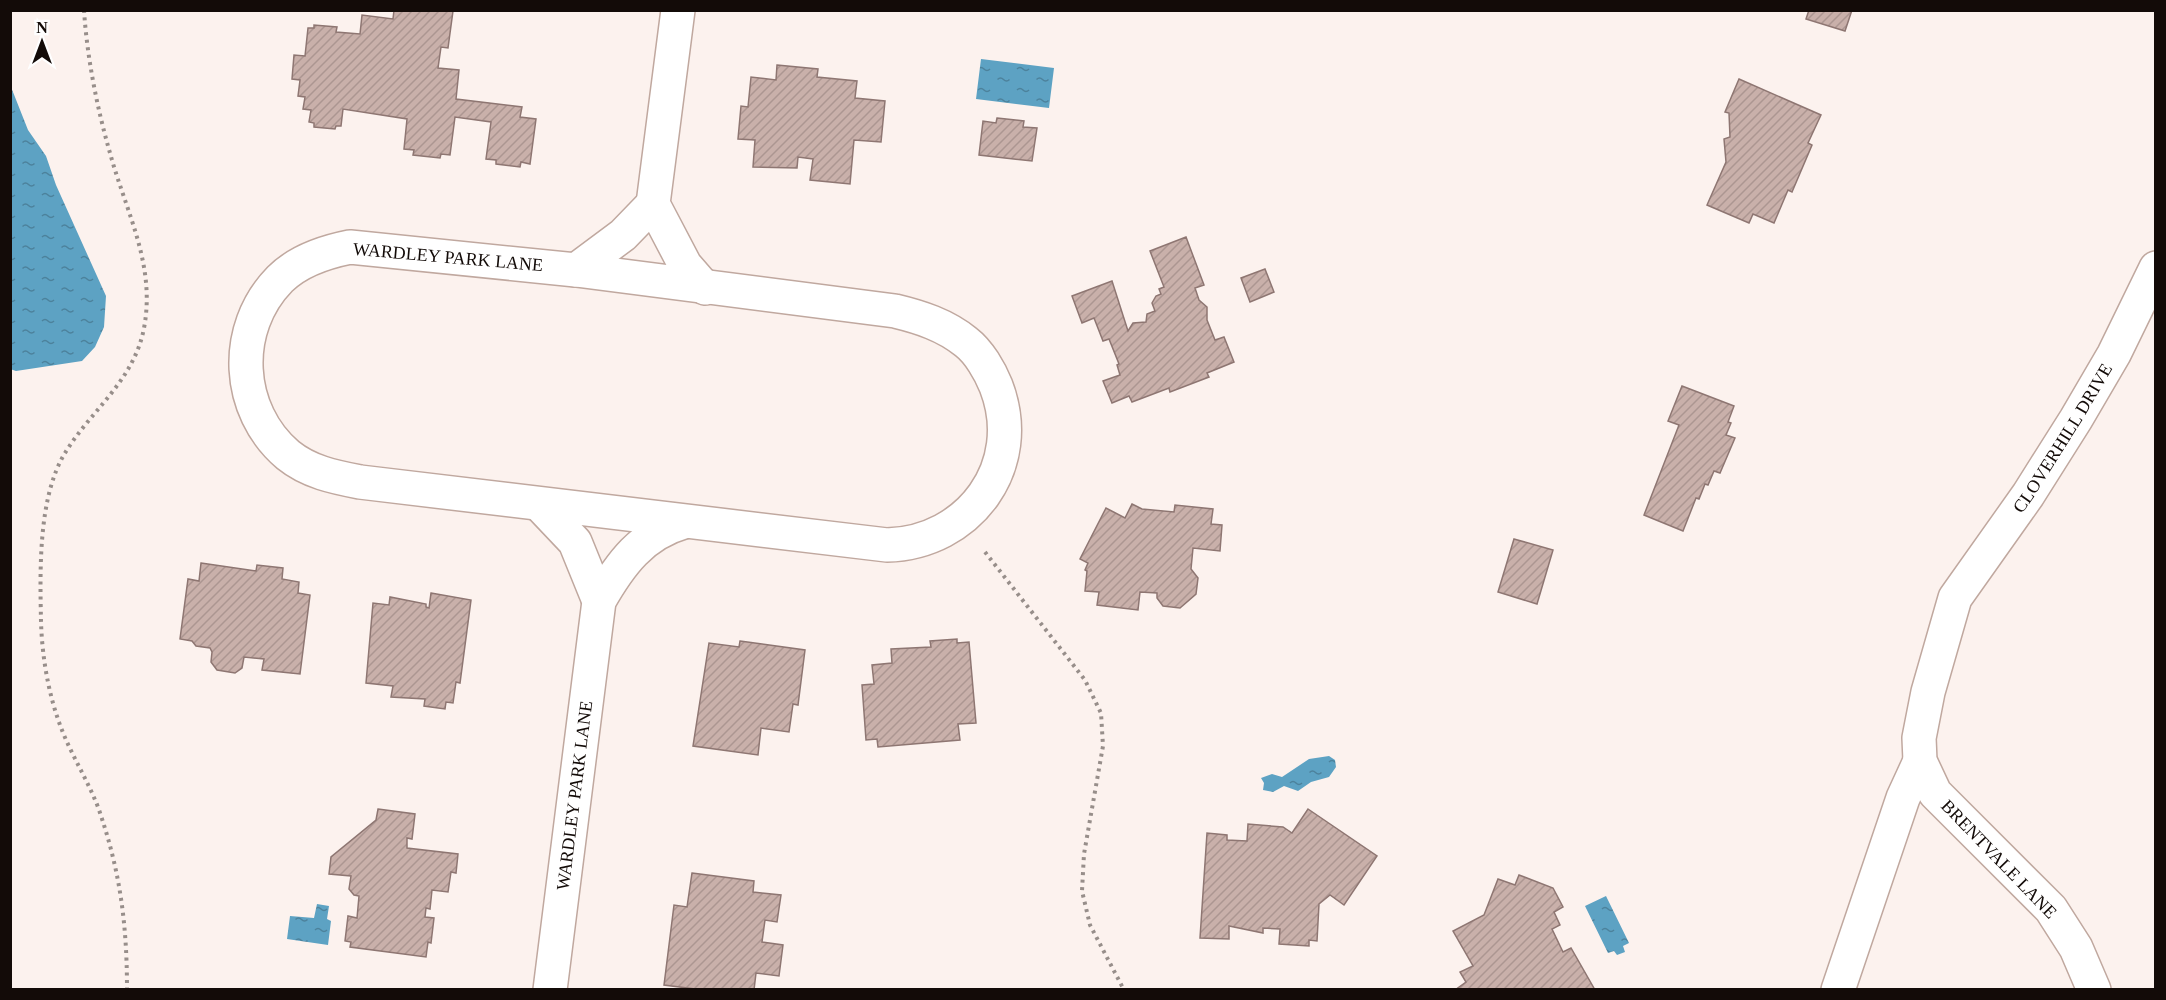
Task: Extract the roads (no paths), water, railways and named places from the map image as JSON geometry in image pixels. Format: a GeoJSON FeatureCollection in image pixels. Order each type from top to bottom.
{"type":"FeatureCollection","features":[{"type":"Feature","properties":{"kind":"street"},"geometry":{"type":"LineString","coordinates":[[678,10],[653,204],[685,265],[705,288]]}},
{"type":"Feature","properties":{"kind":"street"},"geometry":{"type":"LineString","coordinates":[[576,270],[623,235],[653,204]]}},
{"type":"Feature","properties":{"kind":"street","name":"WARDLEY PARK LANE"},"geometry":{"type":"LineString","coordinates":[[350,247],[576,270],[705,288],[895,311],[938,325],[967,342],[986,366],[999,395],[1005,422],[1004,440],[997,470],[981,499],[962,520],[919,542],[869,545],[360,482],[314,471],[301,464],[268,434],[254,410],[249,395],[247,344],[259,309],[280,279],[296,267],[329,251],[350,247]]}},
{"type":"Feature","properties":{"kind":"street","name":"CLOVERHILL DRIVE"},"geometry":{"type":"LineString","coordinates":[[1955,598],[2028,495],[2076,419],[2125,333],[2156,268]]}},
{"type":"Feature","properties":{"kind":"street","name":"WARDLEY PARK LANE"},"geometry":{"type":"LineString","coordinates":[[539,504],[575,542],[599,601]]}},
{"type":"Feature","properties":{"kind":"street","name":"WARDLEY PARK LANE"},"geometry":{"type":"LineString","coordinates":[[549,990],[599,601],[615,571],[641,543],[667,527],[684,522]]}},
{"type":"Feature","properties":{"kind":"street","name":"BRENTVALE LANE"},"geometry":{"type":"LineString","coordinates":[[1955,598],[1922,719],[1920,761],[1924,775],[1942,802],[2051,909],[2076,948],[2094,990]]}},
{"type":"Feature","properties":{"kind":"street","name":"BRENTVALE LANE"},"geometry":{"type":"LineString","coordinates":[[1838,990],[1903,798],[1920,761]]}},
{"type":"Feature","properties":{"kind":"water"},"geometry":{"type":"Polygon","coordinates":[[[981,59],[1054,68],[1049,108],[976,99],[981,59]]]}},
{"type":"Feature","properties":{"kind":"water"},"geometry":{"type":"Polygon","coordinates":[[[11,87],[28,130],[46,156],[56,185],[106,296],[104,327],[95,347],[82,361],[16,371],[10,369],[11,87]]]}},
{"type":"Feature","properties":{"kind":"water"},"geometry":{"type":"Polygon","coordinates":[[[1329,756],[1335,760],[1336,767],[1329,777],[1311,782],[1298,791],[1284,786],[1273,792],[1263,790],[1264,783],[1261,778],[1272,774],[1282,777],[1309,759],[1329,756]]]}},
{"type":"Feature","properties":{"kind":"water"},"geometry":{"type":"Polygon","coordinates":[[[1606,896],[1629,943],[1623,946],[1625,952],[1617,955],[1614,951],[1608,953],[1585,906],[1606,896]]]}},
{"type":"Feature","properties":{"kind":"water"},"geometry":{"type":"Polygon","coordinates":[[[317,904],[329,906],[327,919],[331,921],[328,945],[287,939],[290,916],[314,918],[317,904]]]}}]}
